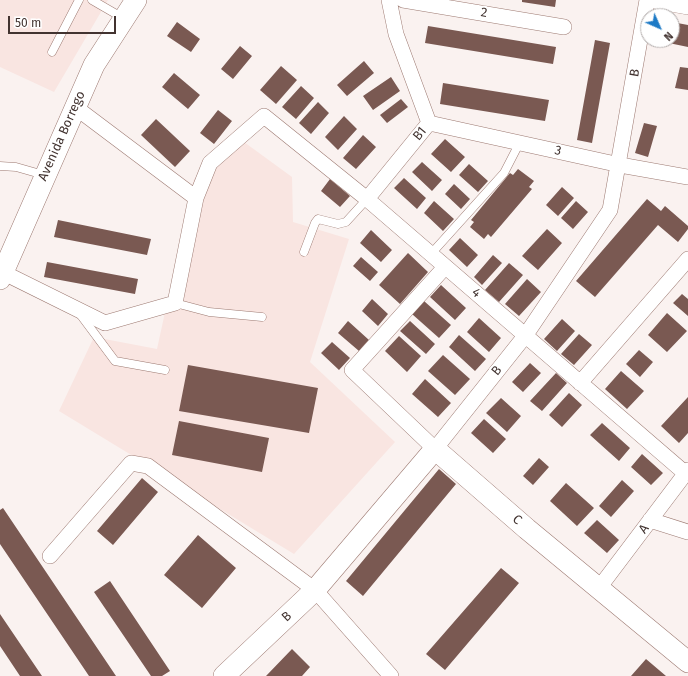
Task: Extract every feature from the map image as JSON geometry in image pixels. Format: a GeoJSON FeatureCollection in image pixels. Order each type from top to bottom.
{"type":"FeatureCollection","features":[{"type":"Feature","properties":{"kind":"street","name":"Avenida Borrego"},"geometry":{"type":"LineString","coordinates":[[1,274],[94,65],[136,0]]}},
{"type":"Feature","properties":{"kind":"street","name":"B1"},"geometry":{"type":"LineString","coordinates":[[367,199],[429,123],[396,34],[389,0]]}},
{"type":"Feature","properties":{"kind":"street"},"geometry":{"type":"LineString","coordinates":[[396,34],[405,0]]}},
{"type":"Feature","properties":{"kind":"street","name":"2"},"geometry":{"type":"LineString","coordinates":[[405,0],[564,26]]}},
{"type":"Feature","properties":{"kind":"street"},"geometry":{"type":"LineString","coordinates":[[648,0],[688,7]]}},
{"type":"Feature","properties":{"kind":"street","name":"B"},"geometry":{"type":"LineString","coordinates":[[224,676],[315,590],[435,449],[525,336],[610,210],[620,165],[648,0]]}},
{"type":"Feature","properties":{"kind":"street"},"geometry":{"type":"LineString","coordinates":[[1,274],[105,323],[175,303],[196,198],[75,107]]}},
{"type":"Feature","properties":{"kind":"street","name":"4"},"geometry":{"type":"LineString","coordinates":[[196,198],[210,163],[264,116],[367,199],[580,383],[687,472]]}},
{"type":"Feature","properties":{"kind":"street","name":"3"},"geometry":{"type":"LineString","coordinates":[[429,123],[620,165],[688,177]]}},
{"type":"Feature","properties":{"kind":"street"},"geometry":{"type":"LineString","coordinates":[[580,383],[688,258]]}},
{"type":"Feature","properties":{"kind":"street","name":"C"},"geometry":{"type":"LineString","coordinates":[[445,267],[352,370],[435,449],[599,588],[684,653]]}},
{"type":"Feature","properties":{"kind":"street"},"geometry":{"type":"LineString","coordinates":[[50,556],[131,463],[148,466],[315,590],[391,676]]}},
{"type":"Feature","properties":{"kind":"street","name":"A"},"geometry":{"type":"LineString","coordinates":[[599,588],[687,472]]}},
{"type":"Feature","properties":{"kind":"street"},"geometry":{"type":"LineString","coordinates":[[650,520],[688,532]]}},
{"type":"Feature","properties":{"kind":"lane"},"geometry":{"type":"LineString","coordinates":[[52,52],[78,0]]}},
{"type":"Feature","properties":{"kind":"lane"},"geometry":{"type":"LineString","coordinates":[[92,0],[124,19]]}},
{"type":"Feature","properties":{"kind":"lane"},"geometry":{"type":"LineString","coordinates":[[430,255],[504,173],[520,142]]}},
{"type":"Feature","properties":{"kind":"lane"},"geometry":{"type":"LineString","coordinates":[[0,166],[16,167],[45,176]]}},
{"type":"Feature","properties":{"kind":"lane"},"geometry":{"type":"LineString","coordinates":[[304,252],[318,219],[338,224],[346,222],[367,199]]}},
{"type":"Feature","properties":{"kind":"lane"},"geometry":{"type":"LineString","coordinates":[[175,303],[209,312],[262,317]]}},
{"type":"Feature","properties":{"kind":"lane"},"geometry":{"type":"LineString","coordinates":[[78,310],[115,361],[165,370]]}},
{"type":"Feature","properties":{"kind":"shaded area"},"geometry":{"type":"Polygon","coordinates":[[[0,0],[108,0],[54,92],[0,67],[0,0]]]}},
{"type":"Feature","properties":{"kind":"shaded area"},"geometry":{"type":"Polygon","coordinates":[[[244,142],[292,177],[293,222],[349,239],[310,362],[395,442],[294,554],[59,411],[94,337],[157,349],[194,179],[244,142]]]}},
{"type":"Feature","properties":{"kind":"building"},"geometry":{"type":"Polygon","coordinates":[[[522,0],[556,0],[555,7],[522,2],[522,0]]]}},
{"type":"Feature","properties":{"kind":"building"},"geometry":{"type":"Polygon","coordinates":[[[177,22],[200,39],[191,52],[167,36],[177,22]]]}},
{"type":"Feature","properties":{"kind":"building"},"geometry":{"type":"Polygon","coordinates":[[[680,24],[688,25],[688,47],[680,45],[680,24]]]}},
{"type":"Feature","properties":{"kind":"building"},"geometry":{"type":"Polygon","coordinates":[[[428,26],[556,47],[553,64],[425,43],[428,26]]]}},
{"type":"Feature","properties":{"kind":"building"},"geometry":{"type":"Polygon","coordinates":[[[595,40],[610,43],[592,143],[577,140],[595,40]]]}},
{"type":"Feature","properties":{"kind":"building"},"geometry":{"type":"Polygon","coordinates":[[[240,46],[252,56],[233,79],[221,69],[240,46]]]}},
{"type":"Feature","properties":{"kind":"building"},"geometry":{"type":"Polygon","coordinates":[[[364,61],[374,73],[347,96],[337,85],[364,61]]]}},
{"type":"Feature","properties":{"kind":"building"},"geometry":{"type":"Polygon","coordinates":[[[281,66],[297,80],[276,104],[260,90],[281,66]]]}},
{"type":"Feature","properties":{"kind":"building"},"geometry":{"type":"Polygon","coordinates":[[[680,67],[688,68],[688,90],[675,88],[680,67]]]}},
{"type":"Feature","properties":{"kind":"building"},"geometry":{"type":"Polygon","coordinates":[[[174,73],[200,95],[188,109],[162,87],[174,73]]]}},
{"type":"Feature","properties":{"kind":"building"},"geometry":{"type":"Polygon","coordinates":[[[391,77],[400,91],[373,110],[363,96],[391,77]]]}},
{"type":"Feature","properties":{"kind":"building"},"geometry":{"type":"Polygon","coordinates":[[[443,83],[549,100],[545,121],[440,104],[443,83]]]}},
{"type":"Feature","properties":{"kind":"building"},"geometry":{"type":"Polygon","coordinates":[[[301,86],[314,98],[296,119],[282,107],[301,86]]]}},
{"type":"Feature","properties":{"kind":"building"},"geometry":{"type":"Polygon","coordinates":[[[401,99],[408,107],[387,123],[380,115],[401,99]]]}},
{"type":"Feature","properties":{"kind":"building"},"geometry":{"type":"Polygon","coordinates":[[[318,102],[329,113],[311,134],[299,123],[318,102]]]}},
{"type":"Feature","properties":{"kind":"building"},"geometry":{"type":"Polygon","coordinates":[[[218,110],[232,121],[214,144],[200,133],[218,110]]]}},
{"type":"Feature","properties":{"kind":"building"},"geometry":{"type":"Polygon","coordinates":[[[344,116],[357,129],[338,150],[325,137],[344,116]]]}},
{"type":"Feature","properties":{"kind":"building"},"geometry":{"type":"Polygon","coordinates":[[[156,119],[190,151],[175,167],[141,135],[156,119]]]}},
{"type":"Feature","properties":{"kind":"building"},"geometry":{"type":"Polygon","coordinates":[[[644,123],[657,126],[648,157],[635,153],[644,123]]]}},
{"type":"Feature","properties":{"kind":"building"},"geometry":{"type":"Polygon","coordinates":[[[363,135],[376,147],[356,169],[343,158],[363,135]]]}},
{"type":"Feature","properties":{"kind":"building"},"geometry":{"type":"Polygon","coordinates":[[[445,139],[465,157],[451,172],[431,154],[445,139]]]}},
{"type":"Feature","properties":{"kind":"building"},"geometry":{"type":"Polygon","coordinates":[[[422,162],[442,180],[432,191],[412,172],[422,162]]]}},
{"type":"Feature","properties":{"kind":"building"},"geometry":{"type":"Polygon","coordinates":[[[469,164],[488,181],[478,192],[459,175],[469,164]]]}},
{"type":"Feature","properties":{"kind":"building"},"geometry":{"type":"Polygon","coordinates":[[[518,169],[534,181],[529,187],[532,189],[491,237],[488,234],[484,239],[470,227],[474,222],[471,220],[510,173],[513,175],[518,169]]]}},
{"type":"Feature","properties":{"kind":"building"},"geometry":{"type":"Polygon","coordinates":[[[404,178],[426,198],[417,209],[394,188],[404,178]]]}},
{"type":"Feature","properties":{"kind":"building"},"geometry":{"type":"Polygon","coordinates":[[[330,179],[350,196],[340,207],[321,191],[330,179]]]}},
{"type":"Feature","properties":{"kind":"building"},"geometry":{"type":"Polygon","coordinates":[[[454,184],[470,199],[461,209],[445,194],[454,184]]]}},
{"type":"Feature","properties":{"kind":"building"},"geometry":{"type":"Polygon","coordinates":[[[562,187],[574,198],[558,216],[546,205],[562,187]]]}},
{"type":"Feature","properties":{"kind":"building"},"geometry":{"type":"Polygon","coordinates":[[[647,199],[661,211],[665,206],[688,226],[688,229],[678,242],[658,225],[595,297],[576,281],[647,199]]]}},
{"type":"Feature","properties":{"kind":"building"},"geometry":{"type":"Polygon","coordinates":[[[434,201],[454,219],[443,231],[424,213],[434,201]]]}},
{"type":"Feature","properties":{"kind":"building"},"geometry":{"type":"Polygon","coordinates":[[[576,201],[588,212],[573,229],[561,218],[576,201]]]}},
{"type":"Feature","properties":{"kind":"building"},"geometry":{"type":"Polygon","coordinates":[[[58,220],[151,239],[147,255],[54,237],[58,220]]]}},
{"type":"Feature","properties":{"kind":"building"},"geometry":{"type":"Polygon","coordinates":[[[547,229],[562,243],[538,270],[522,256],[547,229]]]}},
{"type":"Feature","properties":{"kind":"building"},"geometry":{"type":"Polygon","coordinates":[[[371,230],[392,250],[381,262],[360,243],[371,230]]]}},
{"type":"Feature","properties":{"kind":"building"},"geometry":{"type":"Polygon","coordinates":[[[460,238],[478,255],[467,267],[449,250],[460,238]]]}},
{"type":"Feature","properties":{"kind":"building"},"geometry":{"type":"Polygon","coordinates":[[[408,253],[428,272],[400,304],[379,285],[408,253]]]}},
{"type":"Feature","properties":{"kind":"building"},"geometry":{"type":"Polygon","coordinates":[[[493,255],[502,263],[482,285],[474,277],[493,255]]]}},
{"type":"Feature","properties":{"kind":"building"},"geometry":{"type":"Polygon","coordinates":[[[361,257],[378,272],[370,281],[353,266],[361,257]]]}},
{"type":"Feature","properties":{"kind":"building"},"geometry":{"type":"Polygon","coordinates":[[[47,262],[138,279],[135,294],[44,277],[47,262]]]}},
{"type":"Feature","properties":{"kind":"building"},"geometry":{"type":"Polygon","coordinates":[[[509,263],[523,275],[499,302],[485,290],[509,263]]]}},
{"type":"Feature","properties":{"kind":"building"},"geometry":{"type":"Polygon","coordinates":[[[527,279],[541,292],[519,316],[505,304],[527,279]]]}},
{"type":"Feature","properties":{"kind":"building"},"geometry":{"type":"Polygon","coordinates":[[[441,285],[466,308],[455,320],[430,297],[441,285]]]}},
{"type":"Feature","properties":{"kind":"building"},"geometry":{"type":"Polygon","coordinates":[[[682,294],[688,299],[688,316],[673,303],[682,294]]]}},
{"type":"Feature","properties":{"kind":"building"},"geometry":{"type":"Polygon","coordinates":[[[372,299],[388,314],[378,326],[362,311],[372,299]]]}},
{"type":"Feature","properties":{"kind":"building"},"geometry":{"type":"Polygon","coordinates":[[[424,301],[451,325],[439,338],[412,314],[424,301]]]}},
{"type":"Feature","properties":{"kind":"building"},"geometry":{"type":"Polygon","coordinates":[[[667,313],[687,331],[667,352],[648,335],[667,313]]]}},
{"type":"Feature","properties":{"kind":"building"},"geometry":{"type":"Polygon","coordinates":[[[479,318],[501,338],[489,352],[467,332],[479,318]]]}},
{"type":"Feature","properties":{"kind":"building"},"geometry":{"type":"Polygon","coordinates":[[[562,319],[575,331],[557,351],[544,339],[562,319]]]}},
{"type":"Feature","properties":{"kind":"building"},"geometry":{"type":"Polygon","coordinates":[[[348,321],[369,340],[359,351],[338,333],[348,321]]]}},
{"type":"Feature","properties":{"kind":"building"},"geometry":{"type":"Polygon","coordinates":[[[410,321],[435,344],[426,354],[400,331],[410,321]]]}},
{"type":"Feature","properties":{"kind":"building"},"geometry":{"type":"Polygon","coordinates":[[[579,334],[592,345],[574,365],[561,354],[579,334]]]}},
{"type":"Feature","properties":{"kind":"building"},"geometry":{"type":"Polygon","coordinates":[[[459,335],[486,359],[475,371],[449,347],[459,335]]]}},
{"type":"Feature","properties":{"kind":"building"},"geometry":{"type":"Polygon","coordinates":[[[399,336],[421,356],[407,372],[385,351],[399,336]]]}},
{"type":"Feature","properties":{"kind":"building"},"geometry":{"type":"Polygon","coordinates":[[[332,342],[350,358],[339,370],[321,353],[332,342]]]}},
{"type":"Feature","properties":{"kind":"building"},"geometry":{"type":"Polygon","coordinates":[[[639,350],[653,362],[640,377],[626,364],[639,350]]]}},
{"type":"Feature","properties":{"kind":"building"},"geometry":{"type":"Polygon","coordinates":[[[443,355],[470,379],[455,395],[428,371],[443,355]]]}},
{"type":"Feature","properties":{"kind":"building"},"geometry":{"type":"Polygon","coordinates":[[[530,363],[541,373],[523,392],[512,382],[530,363]]]}},
{"type":"Feature","properties":{"kind":"building"},"geometry":{"type":"Polygon","coordinates":[[[188,365],[318,388],[309,433],[179,411],[188,365]]]}},
{"type":"Feature","properties":{"kind":"building"},"geometry":{"type":"Polygon","coordinates":[[[621,371],[644,391],[627,409],[605,389],[621,371]]]}},
{"type":"Feature","properties":{"kind":"building"},"geometry":{"type":"Polygon","coordinates":[[[556,373],[567,383],[542,411],[530,401],[556,373]]]}},
{"type":"Feature","properties":{"kind":"building"},"geometry":{"type":"Polygon","coordinates":[[[425,379],[451,403],[438,417],[412,394],[425,379]]]}},
{"type":"Feature","properties":{"kind":"building"},"geometry":{"type":"Polygon","coordinates":[[[569,393],[582,405],[562,427],[549,415],[569,393]]]}},
{"type":"Feature","properties":{"kind":"building"},"geometry":{"type":"Polygon","coordinates":[[[688,397],[688,433],[679,443],[661,426],[688,397]]]}},
{"type":"Feature","properties":{"kind":"building"},"geometry":{"type":"Polygon","coordinates":[[[501,398],[521,416],[507,432],[486,413],[501,398]]]}},
{"type":"Feature","properties":{"kind":"building"},"geometry":{"type":"Polygon","coordinates":[[[484,419],[506,439],[493,453],[471,433],[484,419]]]}},
{"type":"Feature","properties":{"kind":"building"},"geometry":{"type":"Polygon","coordinates":[[[179,421],[269,438],[262,472],[172,455],[179,421]]]}},
{"type":"Feature","properties":{"kind":"building"},"geometry":{"type":"Polygon","coordinates":[[[602,423],[630,448],[619,461],[590,435],[602,423]]]}},
{"type":"Feature","properties":{"kind":"building"},"geometry":{"type":"Polygon","coordinates":[[[642,454],[663,473],[651,485],[631,467],[642,454]]]}},
{"type":"Feature","properties":{"kind":"building"},"geometry":{"type":"Polygon","coordinates":[[[539,458],[549,467],[533,485],[523,476],[539,458]]]}},
{"type":"Feature","properties":{"kind":"building"},"geometry":{"type":"Polygon","coordinates":[[[439,469],[456,484],[363,596],[346,581],[439,469]]]}},
{"type":"Feature","properties":{"kind":"building"},"geometry":{"type":"Polygon","coordinates":[[[142,478],[158,492],[113,545],[97,531],[142,478]]]}},
{"type":"Feature","properties":{"kind":"building"},"geometry":{"type":"Polygon","coordinates":[[[622,480],[634,491],[611,517],[599,506],[622,480]]]}},
{"type":"Feature","properties":{"kind":"building"},"geometry":{"type":"Polygon","coordinates":[[[566,483],[594,508],[577,526],[550,501],[566,483]]]}},
{"type":"Feature","properties":{"kind":"building"},"geometry":{"type":"Polygon","coordinates":[[[3,508],[116,676],[89,676],[0,544],[0,510],[3,508]]]}},
{"type":"Feature","properties":{"kind":"building"},"geometry":{"type":"Polygon","coordinates":[[[597,520],[619,540],[607,553],[584,533],[597,520]]]}},
{"type":"Feature","properties":{"kind":"building"},"geometry":{"type":"Polygon","coordinates":[[[198,535],[236,568],[202,608],[164,575],[198,535]]]}},
{"type":"Feature","properties":{"kind":"building"},"geometry":{"type":"Polygon","coordinates":[[[501,568],[519,583],[445,670],[426,654],[501,568]]]}},
{"type":"Feature","properties":{"kind":"building"},"geometry":{"type":"Polygon","coordinates":[[[110,581],[170,671],[162,676],[151,676],[94,592],[110,581]]]}},
{"type":"Feature","properties":{"kind":"building"},"geometry":{"type":"Polygon","coordinates":[[[0,614],[42,676],[20,676],[0,646],[0,614]]]}},
{"type":"Feature","properties":{"kind":"building"},"geometry":{"type":"Polygon","coordinates":[[[292,649],[310,667],[302,676],[266,676],[292,649]]]}},
{"type":"Feature","properties":{"kind":"building"},"geometry":{"type":"Polygon","coordinates":[[[646,659],[666,676],[631,676],[646,659]]]}}]}
